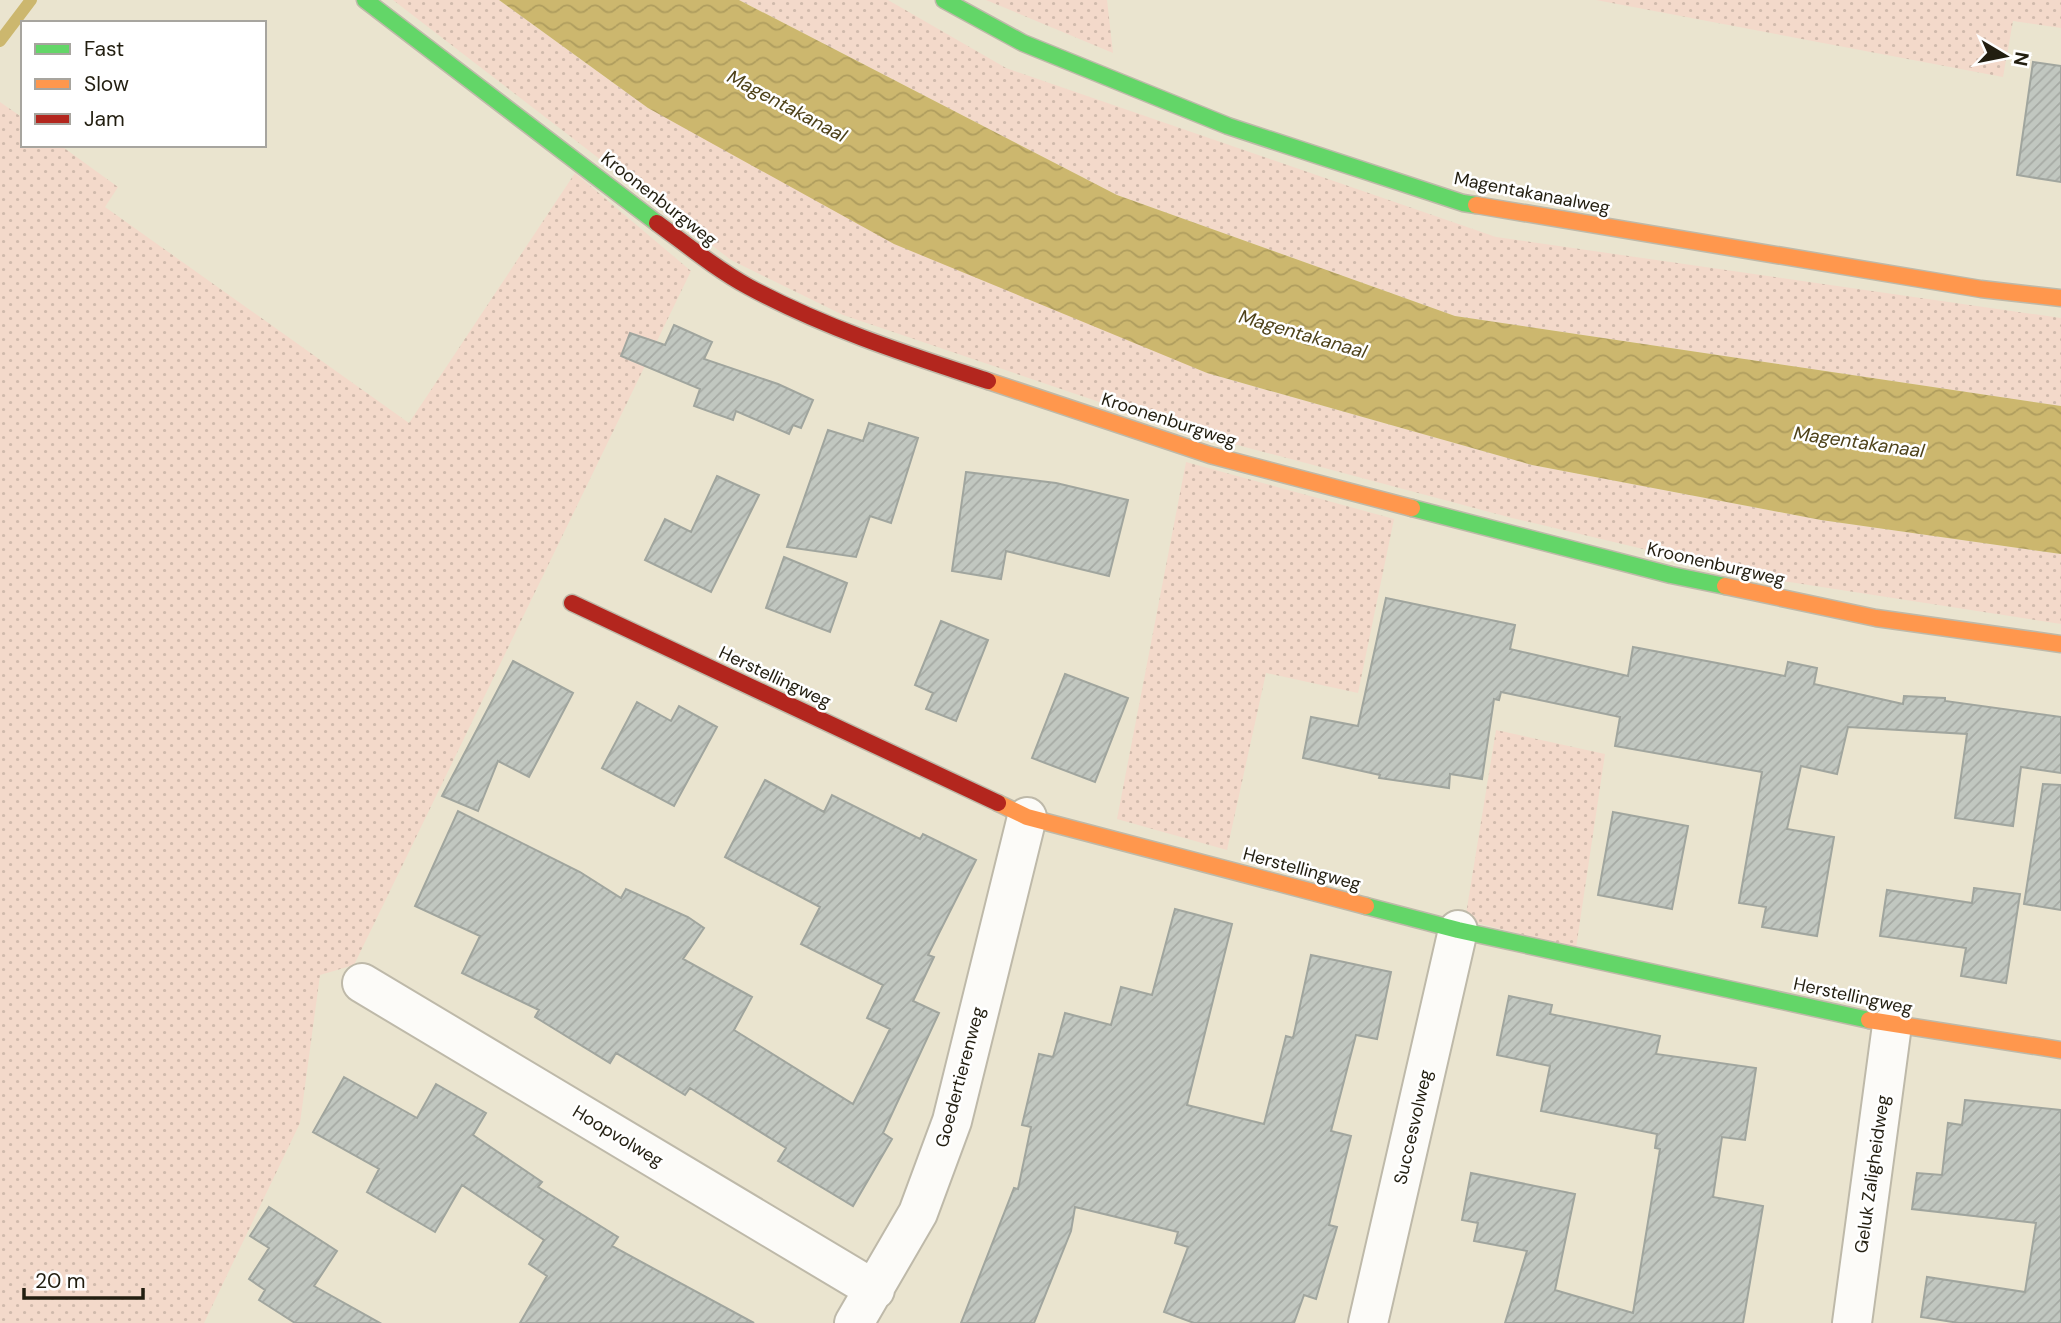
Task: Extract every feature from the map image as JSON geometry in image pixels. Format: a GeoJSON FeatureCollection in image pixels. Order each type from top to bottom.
{"type":"FeatureCollection","features":[{"type":"Feature","properties":{"kind":"street","name":"Kroonenburgweg"},"geometry":{"type":"LineString","coordinates":[[365,0],[701,256],[747,286],[808,317],[888,348],[1210,455],[1671,575],[1876,618],[2061,644]]}},
{"type":"Feature","properties":{"kind":"street","name":"Magentakanaalweg"},"geometry":{"type":"LineString","coordinates":[[944,0],[1023,43],[1228,126],[1463,202],[1981,289],[2061,298]]}},
{"type":"Feature","properties":{"kind":"street","name":"Herstellingweg"},"geometry":{"type":"LineString","coordinates":[[572,603],[1027,817],[1458,930],[1892,1025],[2061,1050]]}},
{"type":"Feature","properties":{"kind":"street","name":"Goedertierenweg"},"geometry":{"type":"LineString","coordinates":[[854,1323],[918,1213],[952,1121],[1027,817]]}},
{"type":"Feature","properties":{"kind":"street","name":"Succesvolweg"},"geometry":{"type":"LineString","coordinates":[[1368,1323],[1458,930]]}},
{"type":"Feature","properties":{"kind":"street","name":"Hoopvolweg"},"geometry":{"type":"LineString","coordinates":[[362,983],[875,1290]]}},
{"type":"Feature","properties":{"kind":"street","name":"Geluk Zaligheidweg"},"geometry":{"type":"LineString","coordinates":[[1852,1323],[1892,1025]]}},
{"type":"Feature","properties":{"kind":"shaded area"},"geometry":{"type":"Polygon","coordinates":[[[393,0],[499,0],[648,108],[1207,373],[1532,465],[1821,520],[2061,554],[2061,624],[1770,579],[1512,518],[1185,431],[843,315],[731,260],[393,0]]]}},
{"type":"Feature","properties":{"kind":"shaded area"},"geometry":{"type":"Polygon","coordinates":[[[739,0],[888,0],[1006,68],[1496,237],[2061,318],[2061,406],[1455,316],[1117,195],[739,0]]]}},
{"type":"Feature","properties":{"kind":"shaded area"},"geometry":{"type":"Polygon","coordinates":[[[986,0],[1107,0],[1113,53],[986,0]]]}},
{"type":"Feature","properties":{"kind":"shaded area"},"geometry":{"type":"Polygon","coordinates":[[[1596,0],[2061,0],[2061,28],[2013,21],[2003,77],[1596,0]]]}},
{"type":"Feature","properties":{"kind":"shaded area"},"geometry":{"type":"Polygon","coordinates":[[[0,102],[21,117],[21,147],[63,147],[118,187],[105,207],[409,423],[575,173],[691,271],[354,965],[320,975],[300,1123],[204,1323],[0,1323],[0,102]]]}},
{"type":"Feature","properties":{"kind":"shaded area"},"geometry":{"type":"Polygon","coordinates":[[[1186,462],[1394,519],[1358,693],[1266,673],[1227,850],[1117,819],[1186,462]]]}},
{"type":"Feature","properties":{"kind":"shaded area"},"geometry":{"type":"Polygon","coordinates":[[[1496,730],[1605,754],[1576,948],[1465,920],[1496,730]]]}},
{"type":"Feature","properties":{"kind":"water","name":"Magentakanaal"},"geometry":{"type":"Polygon","coordinates":[[[499,0],[739,0],[1117,195],[1455,316],[2061,406],[2061,554],[1821,520],[1532,465],[1207,373],[894,244],[648,108],[499,0]]]}},
{"type":"Feature","properties":{"kind":"building"},"geometry":{"type":"Polygon","coordinates":[[[2033,62],[2061,66],[2061,182],[2017,175],[2033,62]]]}},
{"type":"Feature","properties":{"kind":"building"},"geometry":{"type":"Polygon","coordinates":[[[674,325],[712,342],[704,359],[778,384],[813,400],[801,428],[793,425],[789,434],[736,411],[733,420],[694,406],[700,389],[621,356],[630,333],[665,345],[674,325]]]}},
{"type":"Feature","properties":{"kind":"building"},"geometry":{"type":"Polygon","coordinates":[[[869,423],[918,438],[891,523],[870,516],[856,557],[787,547],[828,430],[863,441],[869,423]]]}},
{"type":"Feature","properties":{"kind":"building"},"geometry":{"type":"Polygon","coordinates":[[[966,472],[1056,483],[1128,500],[1109,576],[1006,551],[1001,579],[952,571],[966,472]]]}},
{"type":"Feature","properties":{"kind":"building"},"geometry":{"type":"Polygon","coordinates":[[[717,476],[759,495],[711,592],[645,560],[665,519],[691,532],[717,476]]]}},
{"type":"Feature","properties":{"kind":"building"},"geometry":{"type":"Polygon","coordinates":[[[784,557],[847,583],[830,632],[766,608],[784,557]]]}},
{"type":"Feature","properties":{"kind":"building"},"geometry":{"type":"Polygon","coordinates":[[[1386,598],[1515,625],[1510,649],[1628,676],[1633,647],[1785,676],[1788,662],[1817,668],[1814,684],[1903,704],[1904,696],[1945,698],[1945,701],[2061,717],[2061,773],[2021,767],[2013,826],[1955,818],[1967,734],[1848,727],[1837,774],[1801,766],[1787,829],[1834,837],[1817,936],[1762,927],[1766,907],[1739,903],[1762,772],[1615,746],[1620,717],[1501,692],[1499,700],[1494,699],[1482,779],[1450,774],[1449,788],[1379,778],[1380,775],[1303,758],[1311,717],[1358,726],[1386,598]]]}},
{"type":"Feature","properties":{"kind":"building"},"geometry":{"type":"Polygon","coordinates":[[[941,621],[988,640],[956,721],[926,709],[933,693],[915,685],[941,621]]]}},
{"type":"Feature","properties":{"kind":"building"},"geometry":{"type":"Polygon","coordinates":[[[513,661],[573,693],[529,777],[498,761],[478,811],[442,796],[513,661]]]}},
{"type":"Feature","properties":{"kind":"building"},"geometry":{"type":"Polygon","coordinates":[[[1065,674],[1128,698],[1095,782],[1032,758],[1065,674]]]}},
{"type":"Feature","properties":{"kind":"building"},"geometry":{"type":"Polygon","coordinates":[[[637,702],[671,721],[679,706],[717,727],[674,806],[602,768],[637,702]]]}},
{"type":"Feature","properties":{"kind":"building"},"geometry":{"type":"Polygon","coordinates":[[[765,780],[824,812],[832,795],[920,839],[923,834],[976,860],[928,955],[934,957],[913,1001],[939,1013],[883,1133],[892,1139],[853,1206],[778,1161],[786,1148],[690,1088],[685,1095],[616,1053],[610,1063],[535,1017],[539,1010],[462,973],[480,936],[415,906],[458,811],[580,872],[621,898],[626,889],[688,917],[704,928],[683,959],[752,997],[734,1030],[853,1104],[890,1029],[867,1018],[883,985],[801,944],[820,907],[725,857],[765,780]]]}},
{"type":"Feature","properties":{"kind":"building"},"geometry":{"type":"Polygon","coordinates":[[[2043,784],[2061,785],[2061,910],[2024,904],[2043,784]]]}},
{"type":"Feature","properties":{"kind":"building"},"geometry":{"type":"Polygon","coordinates":[[[1613,812],[1688,826],[1672,909],[1598,895],[1613,812]]]}},
{"type":"Feature","properties":{"kind":"building"},"geometry":{"type":"Polygon","coordinates":[[[1974,888],[2020,894],[2006,983],[1961,976],[1966,948],[1880,936],[1887,890],[1972,903],[1974,888]]]}},
{"type":"Feature","properties":{"kind":"building"},"geometry":{"type":"Polygon","coordinates":[[[1175,909],[1232,924],[1187,1105],[1264,1124],[1286,1036],[1293,1038],[1311,955],[1391,972],[1377,1039],[1356,1035],[1331,1131],[1351,1136],[1329,1225],[1337,1227],[1316,1299],[1304,1295],[1294,1323],[1194,1323],[1164,1312],[1188,1247],[1175,1243],[1178,1232],[1075,1207],[1071,1231],[1034,1323],[961,1323],[1014,1188],[1018,1189],[1031,1127],[1022,1125],[1039,1054],[1053,1057],[1065,1013],[1111,1025],[1121,987],[1152,995],[1175,909]]]}},
{"type":"Feature","properties":{"kind":"building"},"geometry":{"type":"Polygon","coordinates":[[[1509,996],[1552,1005],[1550,1014],[1660,1036],[1656,1054],[1756,1068],[1745,1140],[1722,1137],[1713,1197],[1763,1206],[1743,1323],[1505,1323],[1527,1251],[1474,1241],[1478,1223],[1462,1220],[1471,1173],[1575,1194],[1555,1290],[1633,1313],[1660,1149],[1655,1148],[1657,1134],[1541,1111],[1550,1066],[1497,1055],[1509,996]]]}},
{"type":"Feature","properties":{"kind":"building"},"geometry":{"type":"Polygon","coordinates":[[[344,1077],[417,1118],[436,1084],[486,1113],[473,1135],[542,1182],[538,1187],[618,1237],[612,1246],[754,1323],[520,1323],[547,1276],[529,1264],[544,1240],[462,1185],[435,1232],[367,1192],[379,1169],[313,1132],[344,1077]]]}},
{"type":"Feature","properties":{"kind":"building"},"geometry":{"type":"Polygon","coordinates":[[[1965,1100],[2061,1110],[2061,1323],[1959,1323],[1921,1317],[1927,1277],[2025,1292],[2036,1223],[1912,1209],[1917,1173],[1942,1175],[1948,1123],[1962,1125],[1965,1100]]]}},
{"type":"Feature","properties":{"kind":"building"},"geometry":{"type":"Polygon","coordinates":[[[269,1207],[337,1251],[314,1286],[380,1323],[295,1323],[259,1300],[265,1290],[249,1279],[269,1248],[250,1236],[269,1207]]]}},
{"type":"Feature","properties":{"kind":"waterway"},"geometry":{"type":"LineString","coordinates":[[0,41],[31,0]]}},
{"type":"Feature","properties":{"kind":"traffic: fast"},"geometry":{"type":"LineString","coordinates":[[365,0],[657,223]]}},
{"type":"Feature","properties":{"kind":"traffic: fast"},"geometry":{"type":"LineString","coordinates":[[944,0],[1023,43],[1228,126],[1476,205]]}},
{"type":"Feature","properties":{"kind":"traffic: fast"},"geometry":{"type":"LineString","coordinates":[[1412,508],[1671,575],[1725,586]]}},
{"type":"Feature","properties":{"kind":"traffic: fast"},"geometry":{"type":"LineString","coordinates":[[1366,906],[1458,930],[1869,1020]]}},
{"type":"Feature","properties":{"kind":"traffic: slow"},"geometry":{"type":"LineString","coordinates":[[1476,205],[1981,289],[2061,298]]}},
{"type":"Feature","properties":{"kind":"traffic: slow"},"geometry":{"type":"LineString","coordinates":[[988,381],[1210,455],[1412,508]]}},
{"type":"Feature","properties":{"kind":"traffic: slow"},"geometry":{"type":"LineString","coordinates":[[1725,586],[1876,618],[2061,644]]}},
{"type":"Feature","properties":{"kind":"traffic: slow"},"geometry":{"type":"LineString","coordinates":[[998,803],[1027,817],[1366,906]]}},
{"type":"Feature","properties":{"kind":"traffic: slow"},"geometry":{"type":"LineString","coordinates":[[1869,1020],[2061,1050]]}},
{"type":"Feature","properties":{"kind":"traffic: jam"},"geometry":{"type":"LineString","coordinates":[[657,223],[725,272],[778,302],[866,339],[988,381]]}},
{"type":"Feature","properties":{"kind":"traffic: jam"},"geometry":{"type":"LineString","coordinates":[[572,603],[998,803]]}}]}
